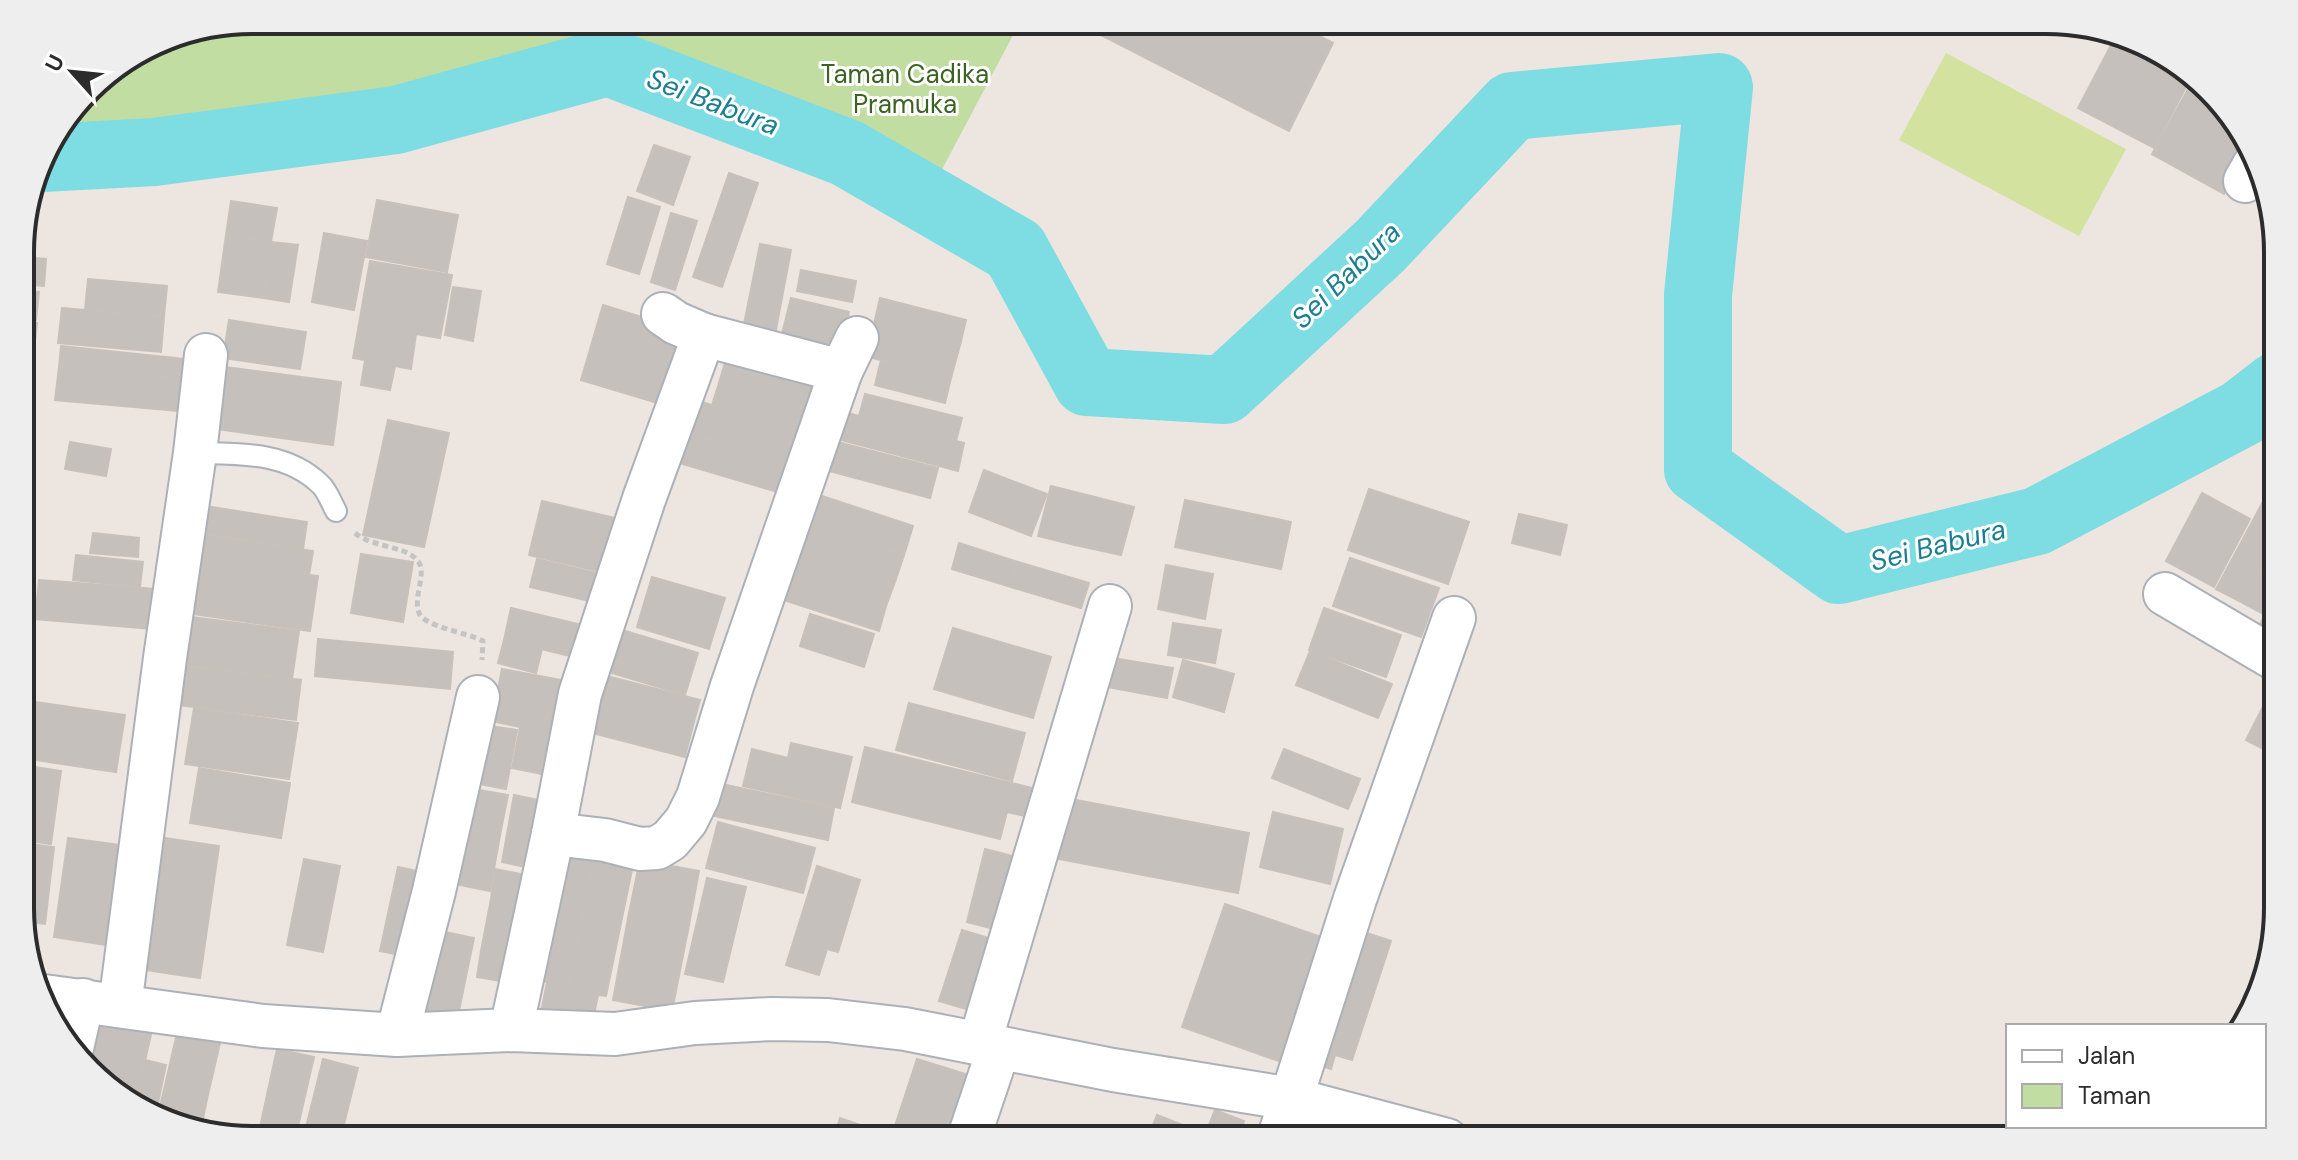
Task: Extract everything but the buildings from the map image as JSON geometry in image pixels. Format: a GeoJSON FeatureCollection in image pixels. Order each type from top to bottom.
{"type":"FeatureCollection","features":[{"type":"Feature","properties":{"kind":"street"},"geometry":{"type":"LineString","coordinates":[[553,834],[605,840],[640,849],[657,848],[670,840],[686,821],[698,797],[732,686],[849,355],[704,335],[663,314]]}},
{"type":"Feature","properties":{"kind":"street"},"geometry":{"type":"LineString","coordinates":[[511,1030],[580,694],[644,499],[704,335]]}},
{"type":"Feature","properties":{"kind":"street"},"geometry":{"type":"LineString","coordinates":[[75,1034],[165,658],[206,355]]}},
{"type":"Feature","properties":{"kind":"street"},"geometry":{"type":"LineString","coordinates":[[2165,594],[2264,652]]}},
{"type":"Feature","properties":{"kind":"street"},"geometry":{"type":"LineString","coordinates":[[971,1126],[989,1045],[1110,606]]}},
{"type":"Feature","properties":{"kind":"street"},"geometry":{"type":"LineString","coordinates":[[1283,1126],[1355,899],[1454,618]]}},
{"type":"Feature","properties":{"kind":"street"},"geometry":{"type":"LineString","coordinates":[[397,1035],[434,891],[478,697]]}},
{"type":"Feature","properties":{"kind":"street"},"geometry":{"type":"LineString","coordinates":[[82,1001],[263,1026],[397,1035],[511,1030],[615,1034],[695,1023],[828,1020],[905,1029],[1113,1070],[1292,1099],[1394,1126]]}},
{"type":"Feature","properties":{"kind":"lane"},"geometry":{"type":"LineString","coordinates":[[195,453],[249,455],[286,461],[322,485],[336,511]]}},
{"type":"Feature","properties":{"kind":"path"},"geometry":{"type":"LineString","coordinates":[[336,511],[365,541],[403,551],[421,564],[418,611],[424,620],[471,634],[483,641],[478,697]]}},
{"type":"Feature","properties":{"kind":"green space","name":"Taman Cadika Pramuka"},"geometry":{"type":"Polygon","coordinates":[[[1014,34],[937,179],[736,88],[607,37],[323,105],[153,129],[68,136],[85,112],[112,112],[112,85],[143,63],[196,41],[224,36],[1014,34]]]}},
{"type":"Feature","properties":{"kind":"green space"},"geometry":{"type":"Polygon","coordinates":[[[1946,53],[2126,149],[2079,236],[1899,140],[1946,53]]]}},
{"type":"Feature","properties":{"kind":"waterway","name":"Sei Babura"},"geometry":{"type":"LineString","coordinates":[[56,157],[154,152],[396,120],[608,62],[847,153],[1015,250],[1087,382],[1224,390],[1380,246],[1512,106],[1719,87],[1698,295],[1698,469],[1839,570],[2037,521],[2242,413],[2264,396]]}}]}
